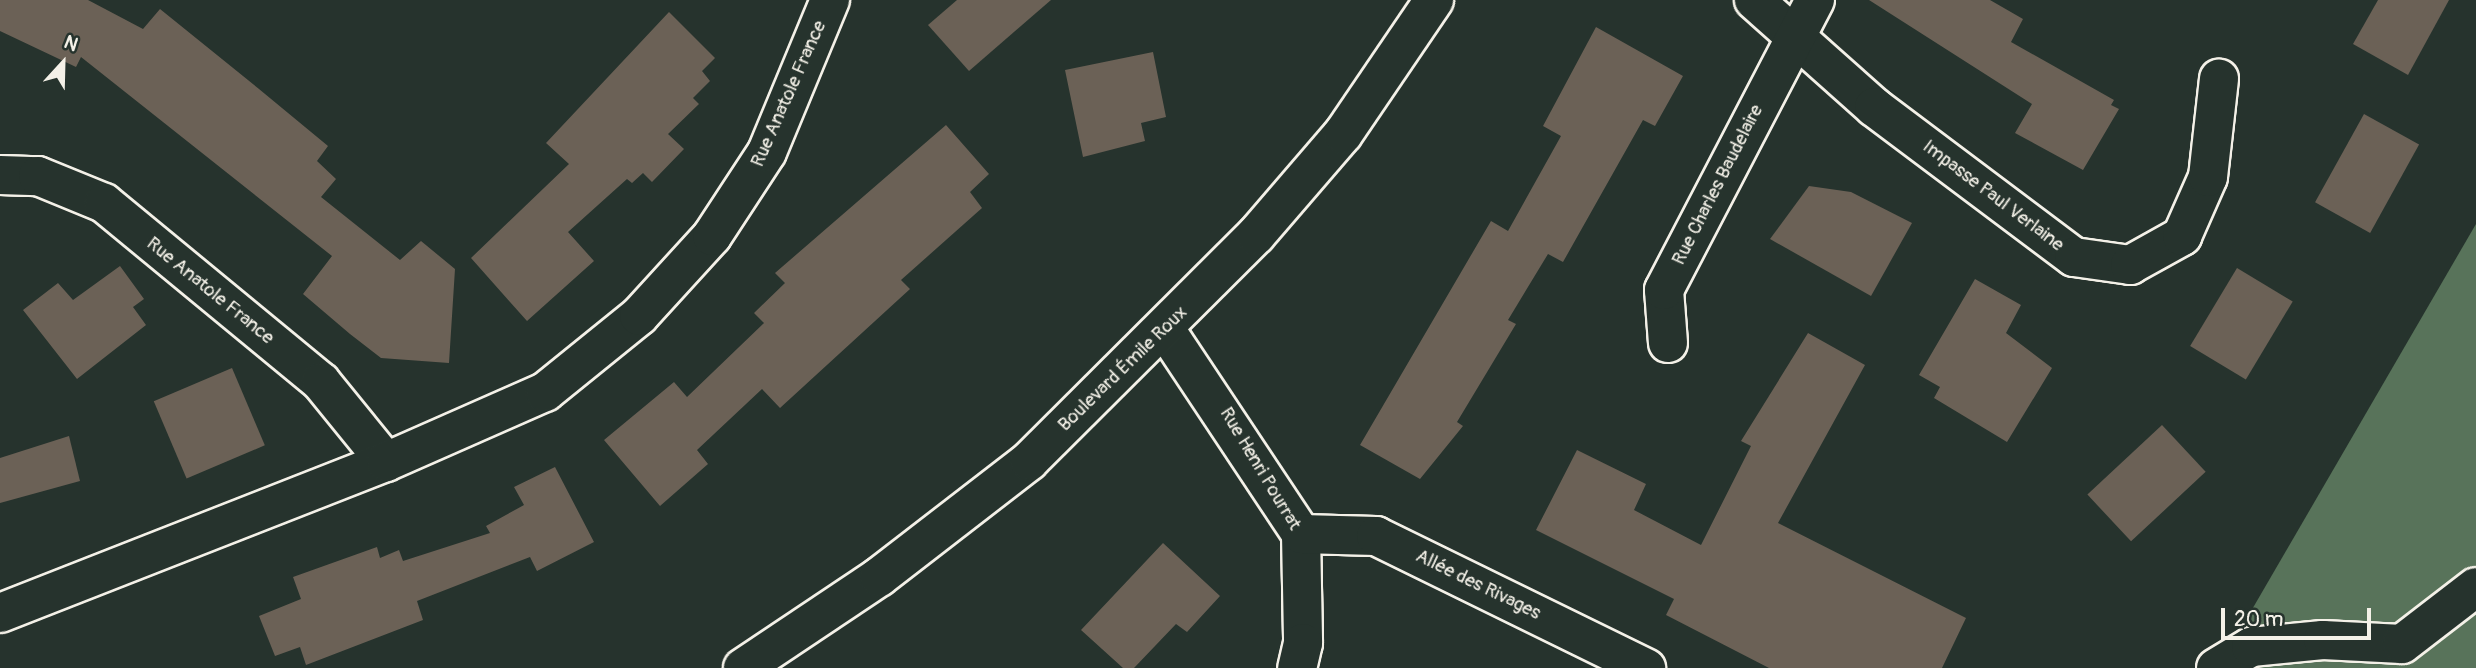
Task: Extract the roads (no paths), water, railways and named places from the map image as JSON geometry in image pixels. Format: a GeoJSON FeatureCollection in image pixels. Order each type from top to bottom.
{"type":"FeatureCollection","features":[{"type":"Feature","properties":{"kind":"street","name":"Rue Anatole France"},"geometry":{"type":"LineString","coordinates":[[0,613],[386,462],[545,392],[639,316],[712,236],[767,152],[830,0]]}},
{"type":"Feature","properties":{"kind":"street","name":"Boulevard Émile Roux"},"geometry":{"type":"LineString","coordinates":[[743,668],[879,577],[1029,461],[1165,329],[1343,134],[1434,0]]}},
{"type":"Feature","properties":{"kind":"street"},"geometry":{"type":"LineString","coordinates":[[1754,0],[1806,16]]}},
{"type":"Feature","properties":{"kind":"street","name":"Impasse Paul Verlaine"},"geometry":{"type":"LineString","coordinates":[[1806,16],[1874,107],[2074,257],[2130,265],[2182,236],[2208,177],[2220,79]]}},
{"type":"Feature","properties":{"kind":"street","name":"Rue Charles Baudelaire"},"geometry":{"type":"LineString","coordinates":[[1668,344],[1664,290],[1806,16]]}},
{"type":"Feature","properties":{"kind":"street","name":"Rue Anatole France"},"geometry":{"type":"LineString","coordinates":[[0,175],[38,176],[104,203],[321,382],[386,462]]}},
{"type":"Feature","properties":{"kind":"street","name":"Rue Henri Pourrat"},"geometry":{"type":"LineString","coordinates":[[1165,329],[1301,534],[1303,643],[1297,668]]}},
{"type":"Feature","properties":{"kind":"street","name":"Allée des Rivages"},"geometry":{"type":"LineString","coordinates":[[1301,534],[1376,536],[1646,668]]}},
{"type":"Feature","properties":{"kind":"street"},"geometry":{"type":"LineString","coordinates":[[2217,668],[2251,646],[2323,640],[2402,645],[2476,587]]}}]}
